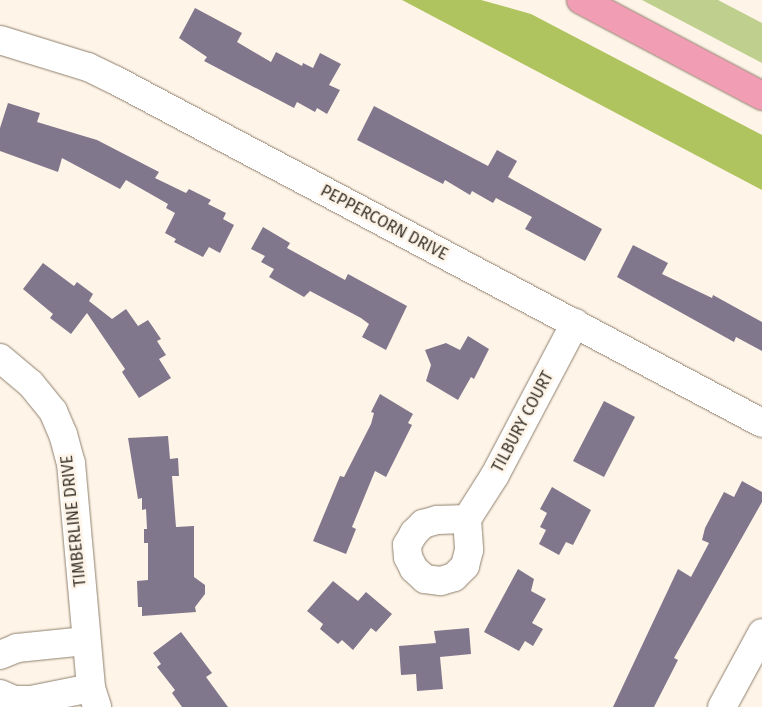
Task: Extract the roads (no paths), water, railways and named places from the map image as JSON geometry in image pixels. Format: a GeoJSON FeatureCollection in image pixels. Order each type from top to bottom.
{"type":"FeatureCollection","features":[{"type":"Feature","properties":{"kind":"highway"},"geometry":{"type":"LineString","coordinates":[[581,0],[762,96]]}},
{"type":"Feature","properties":{"kind":"street","name":"PEPPERCORN DRIVE"},"geometry":{"type":"LineString","coordinates":[[0,40],[88,67],[115,80],[762,423]]}},
{"type":"Feature","properties":{"kind":"street","name":"TILBURY COURT"},"geometry":{"type":"LineString","coordinates":[[467,519],[495,475],[576,323]]}},
{"type":"Feature","properties":{"kind":"street","name":"TIMBERLINE DRIVE"},"geometry":{"type":"LineString","coordinates":[[0,358],[31,384],[53,411],[63,434],[71,463],[86,641],[94,697]]}},
{"type":"Feature","properties":{"kind":"street"},"geometry":{"type":"LineString","coordinates":[[722,707],[762,633]]}},
{"type":"Feature","properties":{"kind":"street"},"geometry":{"type":"LineString","coordinates":[[0,655],[17,648],[86,641]]}},
{"type":"Feature","properties":{"kind":"street"},"geometry":{"type":"LineString","coordinates":[[0,694],[14,700],[94,697]]}}]}
